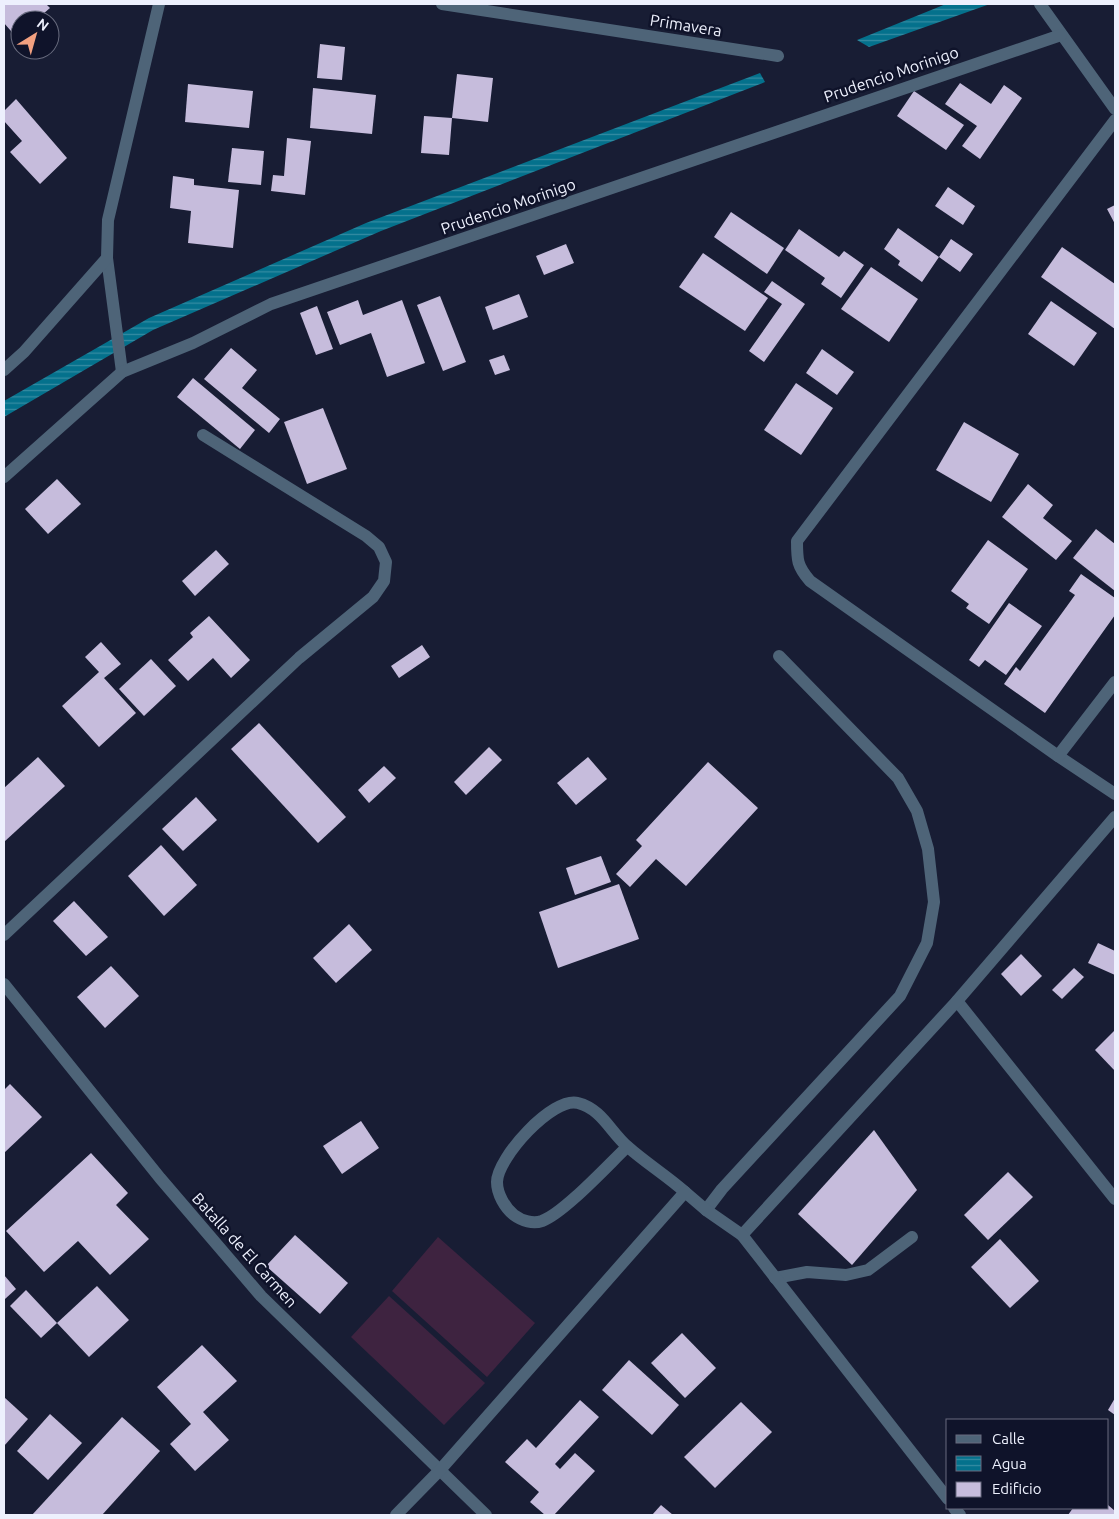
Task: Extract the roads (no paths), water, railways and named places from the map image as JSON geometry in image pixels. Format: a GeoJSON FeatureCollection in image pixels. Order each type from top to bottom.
{"type":"FeatureCollection","features":[{"type":"Feature","properties":{"kind":"street"},"geometry":{"type":"LineString","coordinates":[[122,372],[113,317],[107,258],[108,220],[159,4]]}},
{"type":"Feature","properties":{"kind":"street","name":"Primavera"},"geometry":{"type":"LineString","coordinates":[[442,4],[778,56]]}},
{"type":"Feature","properties":{"kind":"street"},"geometry":{"type":"LineString","coordinates":[[1040,4],[1115,109]]}},
{"type":"Feature","properties":{"kind":"street","name":"Prudencio Morinigo"},"geometry":{"type":"LineString","coordinates":[[4,477],[122,372],[193,343],[271,304],[1061,34]]}},
{"type":"Feature","properties":{"kind":"street"},"geometry":{"type":"LineString","coordinates":[[1115,120],[797,541],[799,568],[810,580],[1058,756],[1115,794]]}},
{"type":"Feature","properties":{"kind":"street"},"geometry":{"type":"LineString","coordinates":[[4,370],[24,352],[107,258]]}},
{"type":"Feature","properties":{"kind":"street"},"geometry":{"type":"LineString","coordinates":[[4,935],[299,658],[373,597],[384,581],[386,562],[379,547],[366,536],[203,435]]}},
{"type":"Feature","properties":{"kind":"street"},"geometry":{"type":"LineString","coordinates":[[706,1210],[722,1188],[900,996],[927,943],[934,902],[928,849],[917,811],[898,778],[779,656]]}},
{"type":"Feature","properties":{"kind":"street"},"geometry":{"type":"LineString","coordinates":[[1058,756],[1115,682]]}},
{"type":"Feature","properties":{"kind":"street"},"geometry":{"type":"LineString","coordinates":[[742,1235],[957,1002],[1115,817]]}},
{"type":"Feature","properties":{"kind":"street","name":"Batalla de El Carmen"},"geometry":{"type":"LineString","coordinates":[[4,984],[160,1178],[261,1296],[486,1515]]}},
{"type":"Feature","properties":{"kind":"street"},"geometry":{"type":"LineString","coordinates":[[957,1002],[1115,1199]]}},
{"type":"Feature","properties":{"kind":"street"},"geometry":{"type":"LineString","coordinates":[[628,1146],[557,1213],[541,1222],[523,1221],[513,1214],[501,1198],[497,1182],[502,1165],[534,1125],[566,1102],[577,1102],[587,1106],[601,1116],[628,1146],[706,1210],[742,1235],[946,1496]]}},
{"type":"Feature","properties":{"kind":"street"},"geometry":{"type":"LineString","coordinates":[[396,1515],[440,1470],[685,1192]]}},
{"type":"Feature","properties":{"kind":"street"},"geometry":{"type":"LineString","coordinates":[[775,1278],[807,1272],[846,1275],[868,1270],[912,1237]]}},
{"type":"Feature","properties":{"kind":"water"},"geometry":{"type":"Polygon","coordinates":[[[946,4],[990,4],[869,47],[857,40],[946,4]]]}},
{"type":"Feature","properties":{"kind":"water"},"geometry":{"type":"Polygon","coordinates":[[[760,73],[765,82],[381,231],[153,330],[4,417],[4,401],[149,318],[366,223],[760,73]]]}}]}
